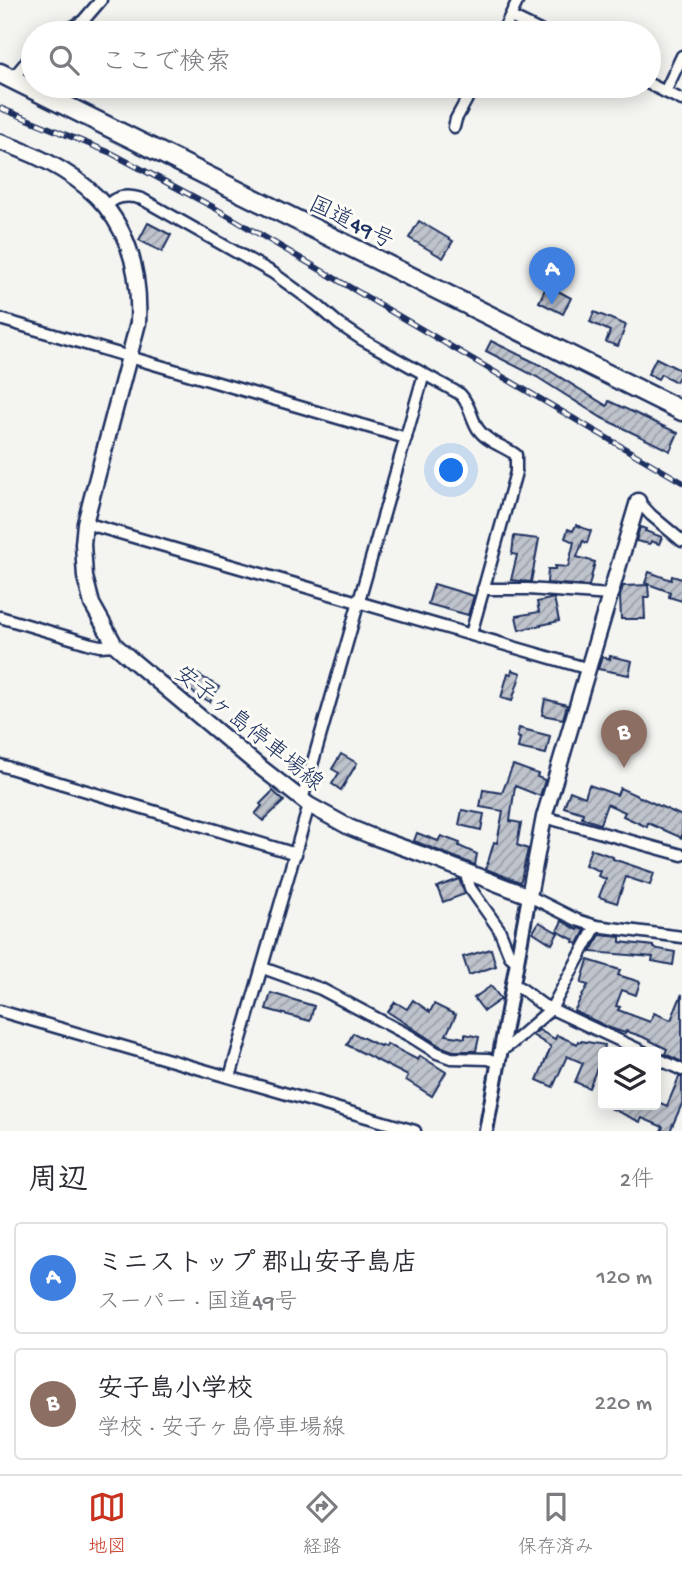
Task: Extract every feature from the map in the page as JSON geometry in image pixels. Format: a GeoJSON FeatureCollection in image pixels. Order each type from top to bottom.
{"type":"FeatureCollection","features":[{"type":"Feature","properties":{"kind":"highway","name":"国道49号"},"geometry":{"type":"LineString","coordinates":[[50,98],[682,411]]}},
{"type":"Feature","properties":{"kind":"main road","name":"安子ヶ島停車場線"},"geometry":{"type":"LineString","coordinates":[[0,142],[38,156],[75,177],[88,188],[113,216],[129,248],[137,276],[138,323],[85,523],[83,560],[87,589],[97,614],[115,645],[193,713],[305,802],[349,827],[529,896]]}},
{"type":"Feature","properties":{"kind":"main road"},"geometry":{"type":"LineString","coordinates":[[529,896],[544,817],[638,501]]}},
{"type":"Feature","properties":{"kind":"street"},"geometry":{"type":"LineString","coordinates":[[83,21],[102,0]]}},
{"type":"Feature","properties":{"kind":"street"},"geometry":{"type":"LineString","coordinates":[[509,21],[518,0]]}},
{"type":"Feature","properties":{"kind":"street"},"geometry":{"type":"LineString","coordinates":[[511,17],[519,21]]}},
{"type":"Feature","properties":{"kind":"street"},"geometry":{"type":"LineString","coordinates":[[665,92],[682,56]]}},
{"type":"Feature","properties":{"kind":"street"},"geometry":{"type":"LineString","coordinates":[[6,76],[21,64]]}},
{"type":"Feature","properties":{"kind":"street"},"geometry":{"type":"LineString","coordinates":[[661,90],[682,100]]}},
{"type":"Feature","properties":{"kind":"street"},"geometry":{"type":"LineString","coordinates":[[454,127],[467,98]]}},
{"type":"Feature","properties":{"kind":"street"},"geometry":{"type":"LineString","coordinates":[[106,207],[109,202],[121,197],[142,199],[273,273],[363,340],[460,394],[483,435],[516,455],[516,472],[471,634]]}},
{"type":"Feature","properties":{"kind":"street"},"geometry":{"type":"LineString","coordinates":[[0,319],[405,438]]}},
{"type":"Feature","properties":{"kind":"street"},"geometry":{"type":"LineString","coordinates":[[230,1077],[296,854],[305,802],[358,602],[424,374]]}},
{"type":"Feature","properties":{"kind":"street"},"geometry":{"type":"LineString","coordinates":[[638,501],[682,541]]}},
{"type":"Feature","properties":{"kind":"street"},"geometry":{"type":"LineString","coordinates":[[85,523],[589,669]]}},
{"type":"Feature","properties":{"kind":"street"},"geometry":{"type":"LineString","coordinates":[[483,589],[528,589],[610,595]]}},
{"type":"Feature","properties":{"kind":"street"},"geometry":{"type":"LineString","coordinates":[[0,617],[90,644],[115,645]]}},
{"type":"Feature","properties":{"kind":"street"},"geometry":{"type":"LineString","coordinates":[[0,765],[296,854]]}},
{"type":"Feature","properties":{"kind":"street"},"geometry":{"type":"LineString","coordinates":[[544,817],[682,855]]}},
{"type":"Feature","properties":{"kind":"street"},"geometry":{"type":"LineString","coordinates":[[465,871],[470,888],[499,929],[510,956],[518,963]]}},
{"type":"Feature","properties":{"kind":"street"},"geometry":{"type":"LineString","coordinates":[[485,1131],[529,896],[577,920],[596,926],[682,937]]}},
{"type":"Feature","properties":{"kind":"street"},"geometry":{"type":"LineString","coordinates":[[263,968],[321,989],[437,1053],[452,1058],[488,1059],[499,1056],[551,1009],[596,926]]}},
{"type":"Feature","properties":{"kind":"street"},"geometry":{"type":"LineString","coordinates":[[514,985],[551,1009],[632,1047]]}},
{"type":"Feature","properties":{"kind":"street"},"geometry":{"type":"LineString","coordinates":[[0,1011],[415,1131]]}},
{"type":"Feature","properties":{"kind":"street"},"geometry":{"type":"LineString","coordinates":[[661,1060],[682,1070]]}},
{"type":"Feature","properties":{"kind":"building"},"geometry":{"type":"Polygon","coordinates":[[[419,221],[453,241],[443,258],[409,238],[419,221]]]}},
{"type":"Feature","properties":{"kind":"building"},"geometry":{"type":"Polygon","coordinates":[[[148,223],[171,235],[162,252],[139,240],[148,223]]]}},
{"type":"Feature","properties":{"kind":"building"},"geometry":{"type":"Polygon","coordinates":[[[547,285],[571,298],[563,314],[539,302],[547,285]]]}},
{"type":"Feature","properties":{"kind":"building"},"geometry":{"type":"Polygon","coordinates":[[[594,312],[626,325],[618,346],[606,342],[610,331],[590,322],[594,312]]]}},
{"type":"Feature","properties":{"kind":"building"},"geometry":{"type":"Polygon","coordinates":[[[491,341],[540,365],[607,406],[609,401],[678,433],[670,451],[602,418],[537,377],[486,351],[491,341]]]}},
{"type":"Feature","properties":{"kind":"building"},"geometry":{"type":"Polygon","coordinates":[[[656,358],[682,371],[676,382],[661,374],[658,379],[648,374],[656,358]]]}},
{"type":"Feature","properties":{"kind":"building"},"geometry":{"type":"Polygon","coordinates":[[[576,525],[591,531],[587,543],[583,541],[577,557],[595,562],[589,586],[547,583],[548,569],[555,569],[555,566],[568,567],[574,542],[565,538],[568,529],[573,531],[576,525]]]}},
{"type":"Feature","properties":{"kind":"building"},"geometry":{"type":"Polygon","coordinates":[[[640,527],[662,537],[659,544],[636,541],[640,527]]]}},
{"type":"Feature","properties":{"kind":"building"},"geometry":{"type":"Polygon","coordinates":[[[514,536],[539,539],[531,582],[511,580],[517,555],[512,554],[514,536]]]}},
{"type":"Feature","properties":{"kind":"building"},"geometry":{"type":"Polygon","coordinates":[[[649,572],[671,580],[672,576],[682,579],[682,601],[669,597],[670,592],[645,583],[649,572]]]}},
{"type":"Feature","properties":{"kind":"building"},"geometry":{"type":"Polygon","coordinates":[[[434,584],[474,596],[468,615],[428,604],[434,584]]]}},
{"type":"Feature","properties":{"kind":"building"},"geometry":{"type":"Polygon","coordinates":[[[648,585],[649,597],[644,597],[645,619],[621,619],[620,596],[623,586],[648,585]]]}},
{"type":"Feature","properties":{"kind":"building"},"geometry":{"type":"Polygon","coordinates":[[[554,598],[559,621],[519,630],[516,616],[539,612],[537,602],[554,598]]]}},
{"type":"Feature","properties":{"kind":"building"},"geometry":{"type":"Polygon","coordinates":[[[610,656],[632,661],[629,675],[598,669],[602,657],[610,659],[610,656]]]}},
{"type":"Feature","properties":{"kind":"building"},"geometry":{"type":"Polygon","coordinates":[[[512,670],[521,673],[512,701],[501,698],[508,673],[511,674],[512,670]]]}},
{"type":"Feature","properties":{"kind":"building"},"geometry":{"type":"Polygon","coordinates":[[[194,672],[219,687],[210,702],[184,687],[194,672]]]}},
{"type":"Feature","properties":{"kind":"building"},"geometry":{"type":"Polygon","coordinates":[[[545,699],[567,705],[563,719],[542,715],[545,699]]]}},
{"type":"Feature","properties":{"kind":"building"},"geometry":{"type":"Polygon","coordinates":[[[519,728],[550,736],[546,754],[518,748],[519,728]]]}},
{"type":"Feature","properties":{"kind":"building"},"geometry":{"type":"Polygon","coordinates":[[[341,754],[357,763],[341,790],[332,784],[339,773],[332,769],[341,754]]]}},
{"type":"Feature","properties":{"kind":"building"},"geometry":{"type":"Polygon","coordinates":[[[513,765],[538,774],[537,777],[545,780],[540,796],[515,786],[510,821],[521,823],[517,845],[528,849],[520,882],[486,869],[494,842],[497,843],[503,811],[480,807],[483,790],[502,793],[513,765]]]}},
{"type":"Feature","properties":{"kind":"building"},"geometry":{"type":"Polygon","coordinates":[[[589,785],[617,795],[620,788],[682,816],[682,838],[648,823],[647,827],[623,816],[625,812],[607,804],[600,824],[582,818],[583,813],[564,807],[570,791],[585,797],[589,785]]]}},
{"type":"Feature","properties":{"kind":"building"},"geometry":{"type":"Polygon","coordinates":[[[273,791],[284,801],[263,821],[255,814],[262,806],[260,804],[273,791]]]}},
{"type":"Feature","properties":{"kind":"building"},"geometry":{"type":"Polygon","coordinates":[[[462,810],[484,814],[481,830],[459,825],[462,810]]]}},
{"type":"Feature","properties":{"kind":"building"},"geometry":{"type":"Polygon","coordinates":[[[417,833],[438,841],[441,836],[460,843],[459,846],[477,854],[475,865],[414,841],[417,833]]]}},
{"type":"Feature","properties":{"kind":"building"},"geometry":{"type":"Polygon","coordinates":[[[591,849],[654,873],[650,885],[626,877],[617,903],[599,897],[606,879],[598,876],[600,871],[585,865],[591,849]]]}},
{"type":"Feature","properties":{"kind":"building"},"geometry":{"type":"Polygon","coordinates":[[[459,879],[465,894],[443,902],[437,887],[459,879]]]}},
{"type":"Feature","properties":{"kind":"building"},"geometry":{"type":"Polygon","coordinates":[[[562,921],[578,930],[585,930],[578,944],[557,931],[562,921]]]}},
{"type":"Feature","properties":{"kind":"building"},"geometry":{"type":"Polygon","coordinates":[[[539,922],[558,933],[552,944],[533,932],[539,922]]]}},
{"type":"Feature","properties":{"kind":"building"},"geometry":{"type":"Polygon","coordinates":[[[600,935],[620,937],[620,942],[675,952],[673,965],[652,961],[653,957],[590,952],[600,935]]]}},
{"type":"Feature","properties":{"kind":"building"},"geometry":{"type":"Polygon","coordinates":[[[491,949],[496,966],[469,975],[463,957],[491,949]]]}},
{"type":"Feature","properties":{"kind":"building"},"geometry":{"type":"Polygon","coordinates":[[[588,960],[620,970],[618,975],[640,982],[636,995],[622,990],[616,1006],[620,1007],[618,1010],[650,1022],[654,1013],[671,1020],[682,994],[682,1062],[665,1054],[667,1049],[643,1037],[610,1028],[574,1011],[588,985],[581,983],[588,960]]]}},
{"type":"Feature","properties":{"kind":"building"},"geometry":{"type":"Polygon","coordinates":[[[491,986],[501,999],[484,1011],[474,998],[491,986]]]}},
{"type":"Feature","properties":{"kind":"building"},"geometry":{"type":"Polygon","coordinates":[[[271,993],[314,1006],[310,1021],[266,1009],[271,993]]]}},
{"type":"Feature","properties":{"kind":"building"},"geometry":{"type":"Polygon","coordinates":[[[413,1000],[430,1012],[434,1004],[456,1015],[446,1035],[465,1038],[465,1034],[479,1037],[476,1051],[453,1051],[440,1046],[388,1012],[395,1002],[407,1009],[413,1000]]]}},
{"type":"Feature","properties":{"kind":"building"},"geometry":{"type":"Polygon","coordinates":[[[539,1030],[555,1039],[557,1035],[577,1044],[581,1041],[605,1045],[598,1047],[598,1066],[589,1088],[575,1082],[583,1063],[567,1056],[553,1087],[537,1080],[551,1047],[532,1035],[539,1030]]]}},
{"type":"Feature","properties":{"kind":"building"},"geometry":{"type":"Polygon","coordinates":[[[353,1033],[380,1046],[386,1047],[387,1044],[418,1060],[420,1056],[446,1072],[432,1096],[406,1080],[408,1076],[347,1045],[353,1033]]]}},
{"type":"Feature","properties":{"kind":"building"},"geometry":{"type":"Polygon","coordinates":[[[679,1077],[682,1077],[682,1104],[670,1131],[661,1131],[663,1127],[642,1118],[640,1122],[615,1110],[661,1110],[661,1103],[667,1106],[679,1077]]]}},
{"type":"Feature","properties":{"kind":"railway"},"geometry":{"type":"LineString","coordinates":[[0,108],[111,153],[213,207],[682,482]]}},
{"type":"Feature","properties":{"kind":"place","name":"ミニストップ 郡山安子島店"},"geometry":{"type":"Point","coordinates":[552,305]}},
{"type":"Feature","properties":{"kind":"place","name":"安子島小学校"},"geometry":{"type":"Point","coordinates":[624,768]}}]}
